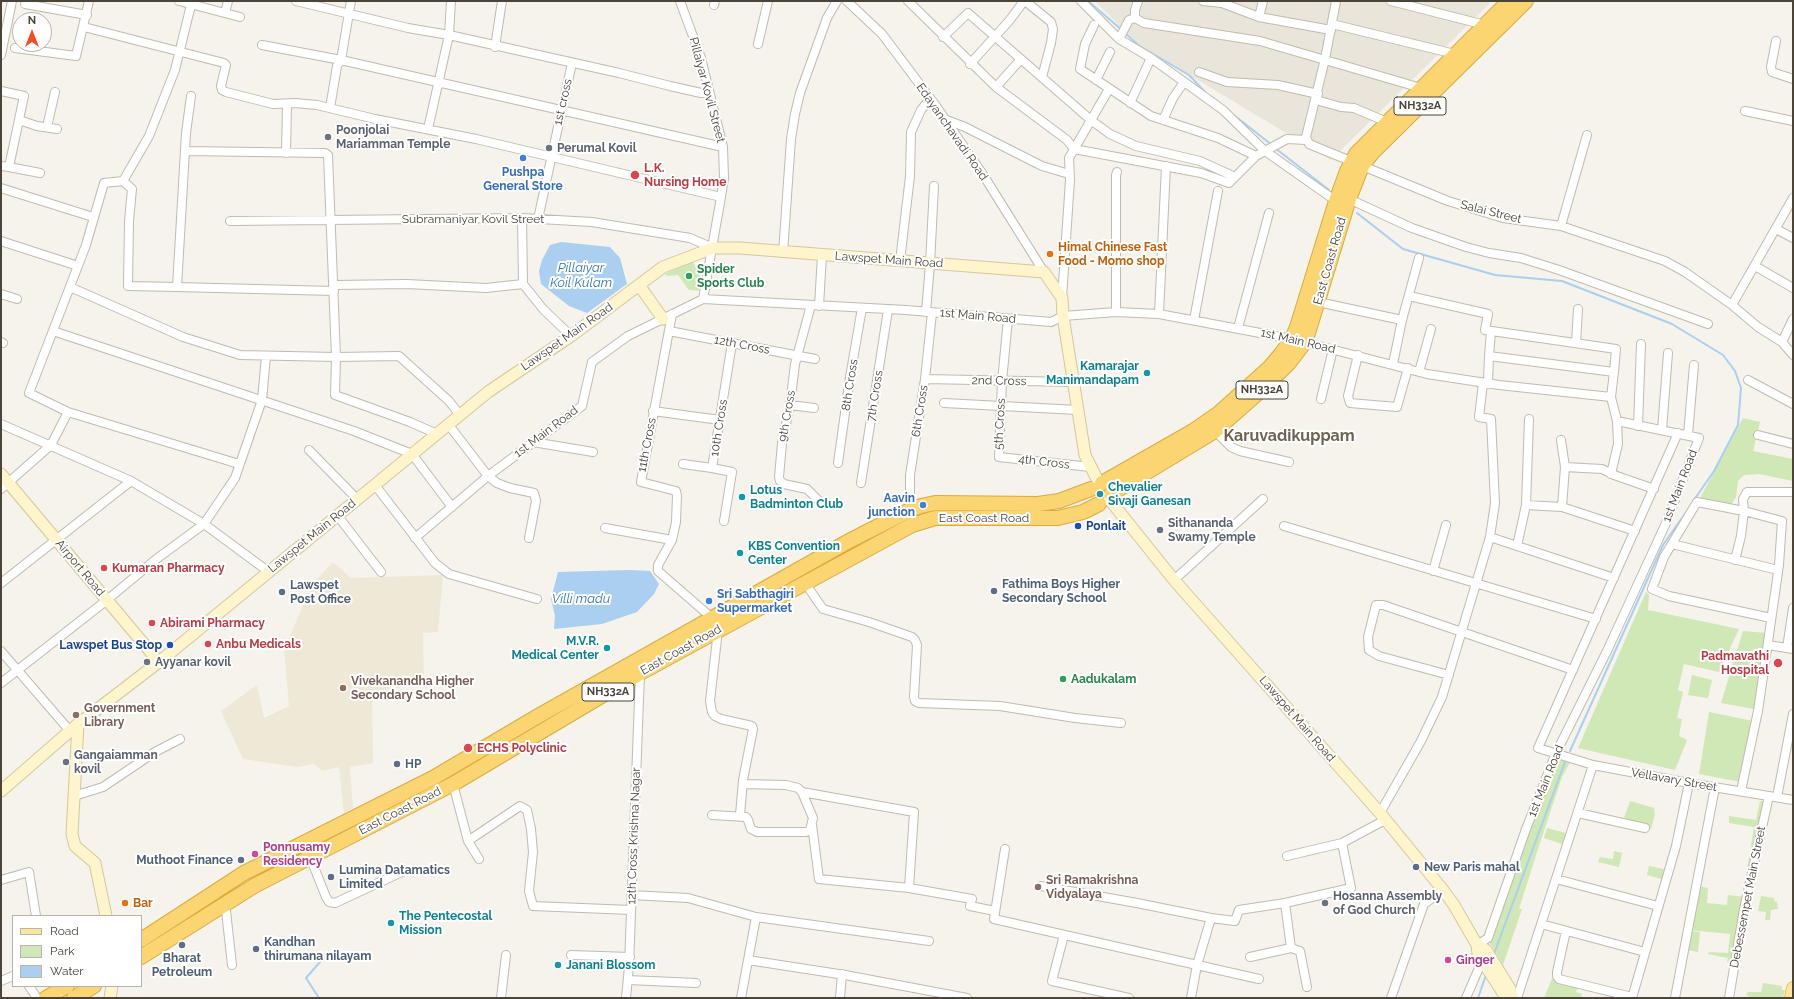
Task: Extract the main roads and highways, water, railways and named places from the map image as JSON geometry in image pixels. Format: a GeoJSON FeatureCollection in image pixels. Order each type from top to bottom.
{"type":"FeatureCollection","features":[{"type":"Feature","properties":{"kind":"highway","name":"East Coast Road"},"geometry":{"type":"LineString","coordinates":[[1298,340],[1297,327],[1342,200],[1364,144],[1509,1]]}},
{"type":"Feature","properties":{"kind":"highway","name":"East Coast Road"},"geometry":{"type":"LineString","coordinates":[[1357,164],[1373,152],[1526,1]]}},
{"type":"Feature","properties":{"kind":"highway","name":"East Coast Road"},"geometry":{"type":"LineString","coordinates":[[142,956],[254,886],[453,784],[640,673],[715,624],[849,541],[910,510],[935,503],[1038,504],[1102,492],[1215,431],[1289,364],[1298,340],[1318,302],[1342,200]]}},
{"type":"Feature","properties":{"kind":"highway","name":"East Coast Road"},"geometry":{"type":"LineString","coordinates":[[142,939],[244,873],[433,778],[540,715],[715,624],[805,583],[923,520],[935,518],[1058,518],[1083,512],[1102,492],[1219,413],[1298,340]]}},
{"type":"Feature","properties":{"kind":"highway"},"geometry":{"type":"LineString","coordinates":[[46,998],[65,987]]}},
{"type":"Feature","properties":{"kind":"highway"},"geometry":{"type":"LineString","coordinates":[[74,998],[92,987]]}},
{"type":"Feature","properties":{"kind":"main road"},"geometry":{"type":"LineString","coordinates":[[1791,998],[1793,988]]}},
{"type":"Feature","properties":{"kind":"water","name":"Pillaiyar Koil Kulam"},"geometry":{"type":"Polygon","coordinates":[[[561,242],[610,247],[620,258],[627,284],[587,313],[569,306],[541,284],[539,271],[542,260],[550,245],[561,242]]]}},
{"type":"Feature","properties":{"kind":"water","name":"Villi madu"},"geometry":{"type":"Polygon","coordinates":[[[629,570],[650,571],[659,584],[654,594],[637,612],[602,624],[554,629],[555,616],[551,599],[558,572],[629,570]]]}},
{"type":"Feature","properties":{"kind":"waterway"},"geometry":{"type":"LineString","coordinates":[[1088,1],[1122,30]]}},
{"type":"Feature","properties":{"kind":"waterway"},"geometry":{"type":"LineString","coordinates":[[1125,33],[1138,45],[1189,75],[1206,93]]}},
{"type":"Feature","properties":{"kind":"waterway"},"geometry":{"type":"LineString","coordinates":[[1235,116],[1272,145]]}},
{"type":"Feature","properties":{"kind":"waterway"},"geometry":{"type":"LineString","coordinates":[[1275,148],[1329,190]]}},
{"type":"Feature","properties":{"kind":"waterway"},"geometry":{"type":"LineString","coordinates":[[1357,213],[1403,249],[1495,275],[1562,281],[1672,324],[1723,355],[1735,371],[1741,388],[1738,425],[1714,471],[1694,500]]}},
{"type":"Feature","properties":{"kind":"waterway"},"geometry":{"type":"LineString","coordinates":[[1570,751],[1663,545],[1689,508]]}},
{"type":"Feature","properties":{"kind":"waterway"},"geometry":{"type":"LineString","coordinates":[[1494,954],[1565,762]]}},
{"type":"Feature","properties":{"kind":"waterway"},"geometry":{"type":"LineString","coordinates":[[318,953],[320,962],[306,978],[319,998]]}},
{"type":"Feature","properties":{"kind":"waterway"},"geometry":{"type":"LineString","coordinates":[[1478,998],[1486,975]]}},
{"type":"Feature","properties":{"kind":"place","name":"Poonjolai Mariamman Temple"},"geometry":{"type":"Point","coordinates":[328,137]}},
{"type":"Feature","properties":{"kind":"place","name":"Perumal Kovil"},"geometry":{"type":"Point","coordinates":[549,148]}},
{"type":"Feature","properties":{"kind":"place","name":"Pushpa General Store"},"geometry":{"type":"Point","coordinates":[523,158]}},
{"type":"Feature","properties":{"kind":"place","name":"L.K. Nursing Home"},"geometry":{"type":"Point","coordinates":[635,175]}},
{"type":"Feature","properties":{"kind":"place","name":"Himal Chinese Fast Food - Momo shop"},"geometry":{"type":"Point","coordinates":[1050,254]}},
{"type":"Feature","properties":{"kind":"place","name":"Spider Sports Club"},"geometry":{"type":"Point","coordinates":[689,276]}},
{"type":"Feature","properties":{"kind":"place","name":"Kamarajar Manimandapam"},"geometry":{"type":"Point","coordinates":[1147,373]}},
{"type":"Feature","properties":{"kind":"place","name":"Chevalier Sivaji Ganesan"},"geometry":{"type":"Point","coordinates":[1100,494]}},
{"type":"Feature","properties":{"kind":"place","name":"Lotus Badminton Club"},"geometry":{"type":"Point","coordinates":[742,497]}},
{"type":"Feature","properties":{"kind":"place","name":"Aavin junction"},"geometry":{"type":"Point","coordinates":[923,505]}},
{"type":"Feature","properties":{"kind":"place","name":"Ponlait"},"geometry":{"type":"Point","coordinates":[1078,526]}},
{"type":"Feature","properties":{"kind":"place","name":"Sithananda Swamy Temple"},"geometry":{"type":"Point","coordinates":[1160,530]}},
{"type":"Feature","properties":{"kind":"place","name":"KBS Convention Center"},"geometry":{"type":"Point","coordinates":[740,553]}},
{"type":"Feature","properties":{"kind":"place","name":"Kumaran Pharmacy"},"geometry":{"type":"Point","coordinates":[104,568]}},
{"type":"Feature","properties":{"kind":"place","name":"Fathima Boys Higher Secondary School"},"geometry":{"type":"Point","coordinates":[994,591]}},
{"type":"Feature","properties":{"kind":"place","name":"Lawspet Post Office"},"geometry":{"type":"Point","coordinates":[282,592]}},
{"type":"Feature","properties":{"kind":"place","name":"Sri Sabthagiri Supermarket"},"geometry":{"type":"Point","coordinates":[709,601]}},
{"type":"Feature","properties":{"kind":"place","name":"Abirami Pharmacy"},"geometry":{"type":"Point","coordinates":[152,623]}},
{"type":"Feature","properties":{"kind":"place","name":"Anbu Medicals"},"geometry":{"type":"Point","coordinates":[208,644]}},
{"type":"Feature","properties":{"kind":"place","name":"Lawspet Bus Stop"},"geometry":{"type":"Point","coordinates":[170,645]}},
{"type":"Feature","properties":{"kind":"place","name":"M.V.R. Medical Center"},"geometry":{"type":"Point","coordinates":[607,648]}},
{"type":"Feature","properties":{"kind":"place","name":"Ayyanar kovil"},"geometry":{"type":"Point","coordinates":[147,662]}},
{"type":"Feature","properties":{"kind":"place","name":"Padmavathi Hospital"},"geometry":{"type":"Point","coordinates":[1778,663]}},
{"type":"Feature","properties":{"kind":"place","name":"Aadukalam"},"geometry":{"type":"Point","coordinates":[1063,679]}},
{"type":"Feature","properties":{"kind":"place","name":"Vivekanandha Higher Secondary School"},"geometry":{"type":"Point","coordinates":[343,688]}},
{"type":"Feature","properties":{"kind":"place","name":"Government Library"},"geometry":{"type":"Point","coordinates":[76,715]}},
{"type":"Feature","properties":{"kind":"place","name":"ECHS Polyclinic"},"geometry":{"type":"Point","coordinates":[468,748]}},
{"type":"Feature","properties":{"kind":"place","name":"Gangaiamman kovil"},"geometry":{"type":"Point","coordinates":[66,762]}},
{"type":"Feature","properties":{"kind":"place","name":"HP"},"geometry":{"type":"Point","coordinates":[397,764]}},
{"type":"Feature","properties":{"kind":"place","name":"Ponnusamy Residency"},"geometry":{"type":"Point","coordinates":[255,854]}},
{"type":"Feature","properties":{"kind":"place","name":"Muthoot Finance"},"geometry":{"type":"Point","coordinates":[241,860]}},
{"type":"Feature","properties":{"kind":"place","name":"New Paris mahal"},"geometry":{"type":"Point","coordinates":[1416,867]}},
{"type":"Feature","properties":{"kind":"place","name":"Lumina Datamatics Limited"},"geometry":{"type":"Point","coordinates":[331,877]}},
{"type":"Feature","properties":{"kind":"place","name":"Sri Ramakrishna Vidyalaya"},"geometry":{"type":"Point","coordinates":[1038,887]}},
{"type":"Feature","properties":{"kind":"place","name":"Bar"},"geometry":{"type":"Point","coordinates":[125,903]}},
{"type":"Feature","properties":{"kind":"place","name":"Hosanna Assembly of God Church"},"geometry":{"type":"Point","coordinates":[1325,903]}},
{"type":"Feature","properties":{"kind":"place","name":"The Pentecostal Mission"},"geometry":{"type":"Point","coordinates":[391,923]}},
{"type":"Feature","properties":{"kind":"place","name":"Bharat Petroleum"},"geometry":{"type":"Point","coordinates":[182,945]}},
{"type":"Feature","properties":{"kind":"place","name":"Kandhan thirumana nilayam"},"geometry":{"type":"Point","coordinates":[256,949]}},
{"type":"Feature","properties":{"kind":"place","name":"Ginger"},"geometry":{"type":"Point","coordinates":[1448,960]}},
{"type":"Feature","properties":{"kind":"place","name":"Janani Blossom"},"geometry":{"type":"Point","coordinates":[558,965]}},
{"type":"Feature","properties":{"kind":"district","name":"Karuvadikuppam"},"geometry":{"type":"Point","coordinates":[1289,436]}}]}
